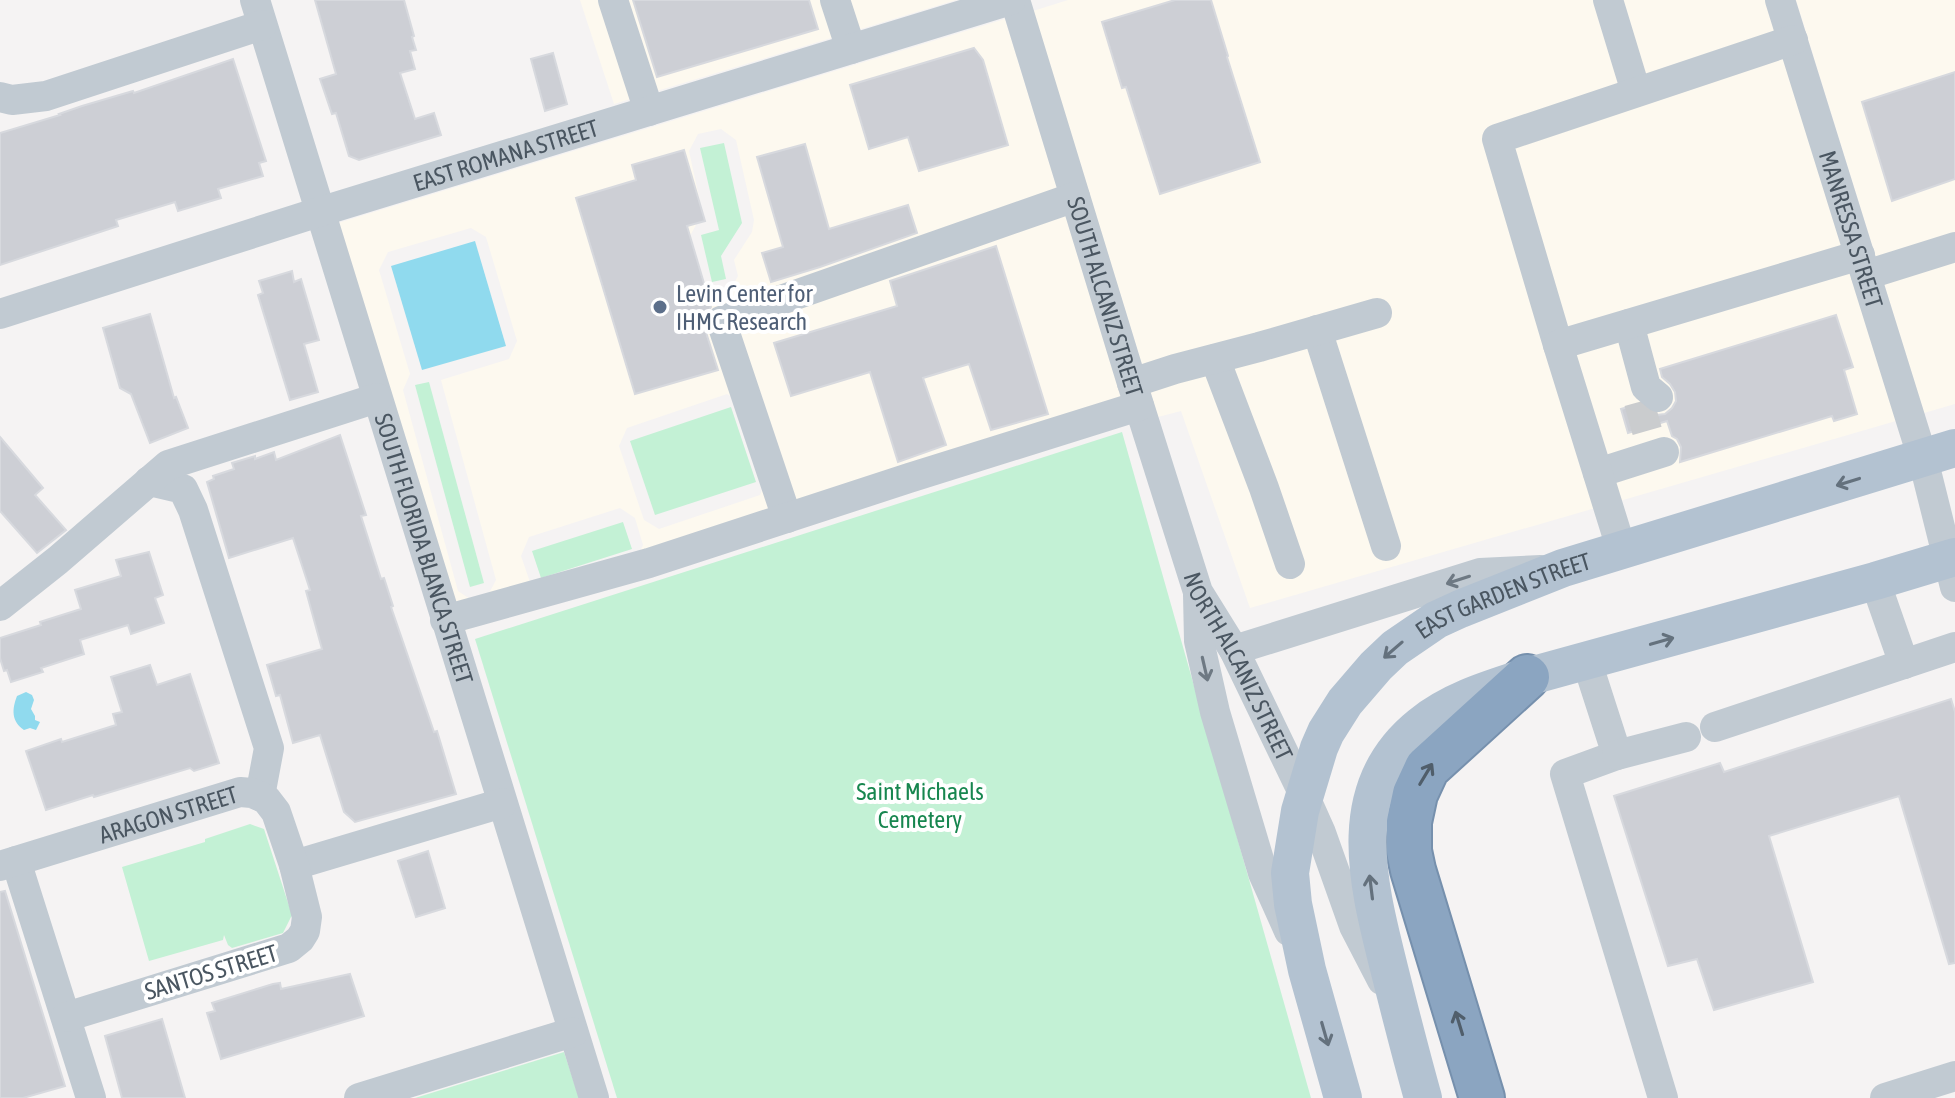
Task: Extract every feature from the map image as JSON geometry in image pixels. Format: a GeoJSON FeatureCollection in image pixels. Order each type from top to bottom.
{"type":"FeatureCollection","features":[{"type":"Feature","properties":{"kind":"highway"},"geometry":{"type":"LineString","coordinates":[[1482,1098],[1413,870],[1409,851],[1409,822],[1415,794],[1427,768],[1527,677]]}},
{"type":"Feature","properties":{"kind":"main road","name":"EAST GARDEN STREET"},"geometry":{"type":"LineString","coordinates":[[1307,970],[1290,873],[1304,795],[1319,748],[1333,720],[1359,685],[1395,648],[1436,620],[1563,568],[1939,454]]}},
{"type":"Feature","properties":{"kind":"main road"},"geometry":{"type":"LineString","coordinates":[[1401,1018],[1373,905],[1367,851],[1368,817],[1378,784],[1392,757],[1421,725],[1466,698],[1527,677],[1875,581],[1953,568]]}},
{"type":"Feature","properties":{"kind":"main road","name":"NORTH ALCANIZ STREET"},"geometry":{"type":"LineString","coordinates":[[1307,970],[1343,1098]]}},
{"type":"Feature","properties":{"kind":"main road","name":"NORTH ALCANIZ STREET"},"geometry":{"type":"LineString","coordinates":[[1401,1018],[1423,1098]]}},
{"type":"Feature","properties":{"kind":"street"},"geometry":{"type":"LineString","coordinates":[[613,0],[649,111]]}},
{"type":"Feature","properties":{"kind":"street"},"geometry":{"type":"LineString","coordinates":[[835,0],[851,49]]}},
{"type":"Feature","properties":{"kind":"street","name":"EAST ROMANA STREET"},"geometry":{"type":"LineString","coordinates":[[0,314],[319,212],[1013,0]]}},
{"type":"Feature","properties":{"kind":"street","name":"SOUTH ALCANIZ STREET"},"geometry":{"type":"LineString","coordinates":[[1013,0],[1198,592]]}},
{"type":"Feature","properties":{"kind":"street"},"geometry":{"type":"LineString","coordinates":[[1608,0],[1636,92]]}},
{"type":"Feature","properties":{"kind":"street","name":"MANRESSA STREET"},"geometry":{"type":"LineString","coordinates":[[1780,0],[1863,265],[1939,454],[1953,568]]}},
{"type":"Feature","properties":{"kind":"street"},"geometry":{"type":"LineString","coordinates":[[0,97],[12,100],[46,96],[258,13]]}},
{"type":"Feature","properties":{"kind":"street","name":"SOUTH FLORIDA BLANCA STREET"},"geometry":{"type":"LineString","coordinates":[[258,13],[594,1098]]}},
{"type":"Feature","properties":{"kind":"street"},"geometry":{"type":"LineString","coordinates":[[1622,551],[1497,139],[1793,40]]}},
{"type":"Feature","properties":{"kind":"street"},"geometry":{"type":"LineString","coordinates":[[787,518],[721,321],[1075,197]]}},
{"type":"Feature","properties":{"kind":"street"},"geometry":{"type":"LineString","coordinates":[[1558,345],[1863,265],[1955,247]]}},
{"type":"Feature","properties":{"kind":"street"},"geometry":{"type":"LineString","coordinates":[[445,620],[649,563],[787,518],[1136,395],[1215,359],[1377,313]]}},
{"type":"Feature","properties":{"kind":"street"},"geometry":{"type":"LineString","coordinates":[[1629,324],[1648,395]]}},
{"type":"Feature","properties":{"kind":"street"},"geometry":{"type":"LineString","coordinates":[[1317,330],[1386,546]]}},
{"type":"Feature","properties":{"kind":"street"},"geometry":{"type":"LineString","coordinates":[[1215,359],[1290,564]]}},
{"type":"Feature","properties":{"kind":"street"},"geometry":{"type":"LineString","coordinates":[[0,606],[168,465],[377,398]]}},
{"type":"Feature","properties":{"kind":"street"},"geometry":{"type":"LineString","coordinates":[[1598,473],[1660,437]]}},
{"type":"Feature","properties":{"kind":"street"},"geometry":{"type":"LineString","coordinates":[[149,481],[183,489],[193,510],[269,748],[260,796]]}},
{"type":"Feature","properties":{"kind":"street"},"geometry":{"type":"LineString","coordinates":[[1234,650],[1480,573],[1563,568]]}},
{"type":"Feature","properties":{"kind":"street"},"geometry":{"type":"LineString","coordinates":[[1875,581],[1904,664]]}},
{"type":"Feature","properties":{"kind":"street","name":"NORTH ALCANIZ STREET"},"geometry":{"type":"LineString","coordinates":[[1198,592],[1234,650],[1304,795],[1354,926],[1401,1018]]}},
{"type":"Feature","properties":{"kind":"street","name":"NORTH ALCANIZ STREET"},"geometry":{"type":"LineString","coordinates":[[1198,592],[1199,641],[1219,727],[1263,873],[1307,970]]}},
{"type":"Feature","properties":{"kind":"street"},"geometry":{"type":"LineString","coordinates":[[1715,727],[1955,647]]}},
{"type":"Feature","properties":{"kind":"street"},"geometry":{"type":"LineString","coordinates":[[1587,662],[1617,755]]}},
{"type":"Feature","properties":{"kind":"street"},"geometry":{"type":"LineString","coordinates":[[1663,1098],[1565,774],[1617,755],[1686,737]]}},
{"type":"Feature","properties":{"kind":"street","name":"ARAGON STREET"},"geometry":{"type":"LineString","coordinates":[[8,863],[240,792],[266,799],[276,812],[294,865]]}},
{"type":"Feature","properties":{"kind":"street"},"geometry":{"type":"LineString","coordinates":[[294,865],[502,803]]}},
{"type":"Feature","properties":{"kind":"street"},"geometry":{"type":"LineString","coordinates":[[8,863],[66,1017],[91,1098]]}},
{"type":"Feature","properties":{"kind":"street","name":"SANTOS STREET"},"geometry":{"type":"LineString","coordinates":[[66,1017],[289,948],[305,931],[307,917],[294,865]]}},
{"type":"Feature","properties":{"kind":"street"},"geometry":{"type":"LineString","coordinates":[[359,1098],[573,1032]]}},
{"type":"Feature","properties":{"kind":"street"},"geometry":{"type":"LineString","coordinates":[[1885,1098],[1955,1076]]}},
{"type":"Feature","properties":{"kind":"shaded area"},"geometry":{"type":"Polygon","coordinates":[[[580,0],[956,0],[614,104],[580,0]]]}},
{"type":"Feature","properties":{"kind":"shaded area"},"geometry":{"type":"Polygon","coordinates":[[[1068,0],[1766,0],[1896,421],[1250,608],[1181,411],[1158,417],[1033,11],[1068,0]]]}},
{"type":"Feature","properties":{"kind":"shaded area"},"geometry":{"type":"Polygon","coordinates":[[[1796,0],[1955,0],[1955,404],[1924,413],[1796,0]]]}},
{"type":"Feature","properties":{"kind":"shaded area"},"geometry":{"type":"Polygon","coordinates":[[[1005,19],[1130,425],[1119,419],[472,625],[464,631],[338,223],[1005,19]],[[721,129],[698,134],[689,151],[704,220],[698,221],[689,238],[700,286],[715,296],[729,293],[738,276],[734,260],[752,232],[754,220],[736,140],[721,129]],[[471,228],[388,252],[379,270],[410,374],[403,390],[458,591],[473,601],[487,597],[496,580],[441,380],[509,359],[517,341],[486,237],[471,228]],[[727,394],[627,428],[619,446],[644,520],[659,529],[760,495],[767,477],[743,403],[727,394]],[[620,508],[529,537],[521,556],[530,582],[635,563],[643,545],[635,518],[620,508]]]}},
{"type":"Feature","properties":{"kind":"green space"},"geometry":{"type":"Polygon","coordinates":[[[724,143],[742,223],[721,256],[726,279],[712,282],[701,235],[719,230],[700,148],[724,143]]]}},
{"type":"Feature","properties":{"kind":"green space"},"geometry":{"type":"Polygon","coordinates":[[[429,382],[484,583],[470,587],[415,385],[429,382]]]}},
{"type":"Feature","properties":{"kind":"green space"},"geometry":{"type":"Polygon","coordinates":[[[731,407],[756,482],[655,515],[630,441],[731,407]]]}},
{"type":"Feature","properties":{"kind":"green space","name":"Saint Michaels Cemetery"},"geometry":{"type":"Polygon","coordinates":[[[1122,432],[1311,1098],[617,1098],[475,639],[1122,432]]]}},
{"type":"Feature","properties":{"kind":"green space"},"geometry":{"type":"Polygon","coordinates":[[[623,522],[632,549],[541,578],[532,551],[623,522]]]}},
{"type":"Feature","properties":{"kind":"green space"},"geometry":{"type":"Polygon","coordinates":[[[250,824],[264,829],[292,915],[283,933],[232,948],[224,935],[223,940],[149,961],[122,867],[205,842],[205,839],[250,824]]]}},
{"type":"Feature","properties":{"kind":"green space"},"geometry":{"type":"Polygon","coordinates":[[[564,1052],[579,1098],[415,1098],[564,1052]]]}},
{"type":"Feature","properties":{"kind":"water"},"geometry":{"type":"Polygon","coordinates":[[[475,241],[506,346],[422,370],[391,266],[475,241]]]}},
{"type":"Feature","properties":{"kind":"water"},"geometry":{"type":"Polygon","coordinates":[[[26,692],[32,695],[31,709],[35,720],[40,722],[36,730],[24,730],[15,719],[17,696],[26,692]]]}},
{"type":"Feature","properties":{"kind":"building"},"geometry":{"type":"Polygon","coordinates":[[[315,0],[404,0],[414,36],[416,50],[410,51],[415,69],[400,73],[415,119],[434,113],[441,135],[359,160],[349,156],[336,113],[332,114],[320,79],[336,74],[315,0]]]}},
{"type":"Feature","properties":{"kind":"building"},"geometry":{"type":"Polygon","coordinates":[[[633,0],[809,0],[818,29],[657,77],[633,0]]]}},
{"type":"Feature","properties":{"kind":"building"},"geometry":{"type":"Polygon","coordinates":[[[1175,0],[1211,0],[1260,162],[1160,194],[1102,22],[1175,0]]]}},
{"type":"Feature","properties":{"kind":"building"},"geometry":{"type":"Polygon","coordinates":[[[974,48],[983,60],[1008,145],[919,171],[908,137],[869,149],[850,85],[974,48]]]}},
{"type":"Feature","properties":{"kind":"building"},"geometry":{"type":"Polygon","coordinates":[[[553,53],[567,104],[545,111],[531,59],[553,53]]]}},
{"type":"Feature","properties":{"kind":"building"},"geometry":{"type":"Polygon","coordinates":[[[233,59],[266,161],[259,163],[263,176],[218,189],[221,198],[178,211],[175,202],[116,220],[118,226],[0,265],[0,133],[82,106],[134,93],[233,59]]]}},
{"type":"Feature","properties":{"kind":"building"},"geometry":{"type":"Polygon","coordinates":[[[1955,72],[1955,179],[1892,201],[1862,102],[1955,72]]]}},
{"type":"Feature","properties":{"kind":"building"},"geometry":{"type":"Polygon","coordinates":[[[805,144],[829,229],[908,205],[917,233],[771,282],[762,253],[783,247],[757,157],[805,144]]]}},
{"type":"Feature","properties":{"kind":"building","name":"Levin Center for IHMC Research"},"geometry":{"type":"Polygon","coordinates":[[[684,150],[705,221],[687,226],[711,307],[704,317],[704,326],[718,370],[635,394],[576,198],[636,180],[632,165],[684,150]]]}},
{"type":"Feature","properties":{"kind":"building"},"geometry":{"type":"Polygon","coordinates":[[[996,246],[1048,414],[991,430],[969,364],[923,378],[946,445],[898,462],[870,372],[791,396],[774,343],[897,306],[890,281],[996,246]]]}},
{"type":"Feature","properties":{"kind":"building"},"geometry":{"type":"Polygon","coordinates":[[[292,271],[294,282],[301,279],[319,340],[304,344],[318,392],[290,400],[258,295],[263,293],[259,281],[292,271]]]}},
{"type":"Feature","properties":{"kind":"building"},"geometry":{"type":"Polygon","coordinates":[[[150,314],[174,398],[188,428],[150,443],[131,394],[120,388],[103,328],[150,314]]]}},
{"type":"Feature","properties":{"kind":"building"},"geometry":{"type":"Polygon","coordinates":[[[1836,315],[1853,367],[1844,370],[1857,414],[1834,421],[1832,416],[1680,462],[1681,447],[1672,436],[1667,421],[1628,433],[1621,409],[1638,404],[1656,415],[1665,414],[1676,401],[1675,392],[1662,377],[1660,369],[1836,315]]]}},
{"type":"Feature","properties":{"kind":"building"},"geometry":{"type":"Polygon","coordinates":[[[340,435],[366,515],[361,516],[381,579],[384,578],[391,607],[434,732],[437,731],[456,794],[355,822],[344,812],[320,735],[293,743],[280,695],[276,696],[267,665],[322,649],[306,591],[310,590],[293,538],[229,558],[207,482],[214,479],[213,476],[234,469],[232,463],[274,452],[276,460],[340,435]]]}},
{"type":"Feature","properties":{"kind":"building"},"geometry":{"type":"Polygon","coordinates":[[[0,437],[43,488],[35,495],[66,530],[37,553],[0,511],[0,437]]]}},
{"type":"Feature","properties":{"kind":"building"},"geometry":{"type":"Polygon","coordinates":[[[149,552],[163,595],[155,598],[164,623],[131,634],[128,625],[80,640],[84,654],[11,682],[0,658],[0,638],[81,609],[75,590],[121,576],[116,560],[149,552]]]}},
{"type":"Feature","properties":{"kind":"building"},"geometry":{"type":"Polygon","coordinates":[[[150,665],[157,685],[190,674],[219,763],[194,771],[190,768],[46,810],[26,751],[116,725],[113,714],[122,712],[111,677],[150,665]]]}},
{"type":"Feature","properties":{"kind":"building"},"geometry":{"type":"Polygon","coordinates":[[[1951,699],[1955,712],[1955,963],[1949,964],[1899,796],[1769,836],[1813,982],[1714,1010],[1697,959],[1668,966],[1614,796],[1720,763],[1724,772],[1951,699]]]}},
{"type":"Feature","properties":{"kind":"building"},"geometry":{"type":"Polygon","coordinates":[[[428,851],[445,908],[416,917],[398,861],[428,851]]]}},
{"type":"Feature","properties":{"kind":"building"},"geometry":{"type":"Polygon","coordinates":[[[5,891],[65,1086],[23,1098],[0,1098],[0,892],[5,891]]]}},
{"type":"Feature","properties":{"kind":"building"},"geometry":{"type":"Polygon","coordinates":[[[350,974],[364,1016],[221,1059],[207,1013],[215,1011],[212,1003],[273,984],[280,983],[281,989],[350,974]]]}},
{"type":"Feature","properties":{"kind":"building"},"geometry":{"type":"Polygon","coordinates":[[[162,1019],[185,1098],[122,1098],[105,1036],[162,1019]]]}},
{"type":"Feature","properties":{"kind":"tunnel"},"geometry":{"type":"LineString","coordinates":[[1639,402],[1648,434]]}},
{"type":"Feature","properties":{"kind":"place","name":"Levin Center for IHMC Research"},"geometry":{"type":"Point","coordinates":[660,307]}}]}
